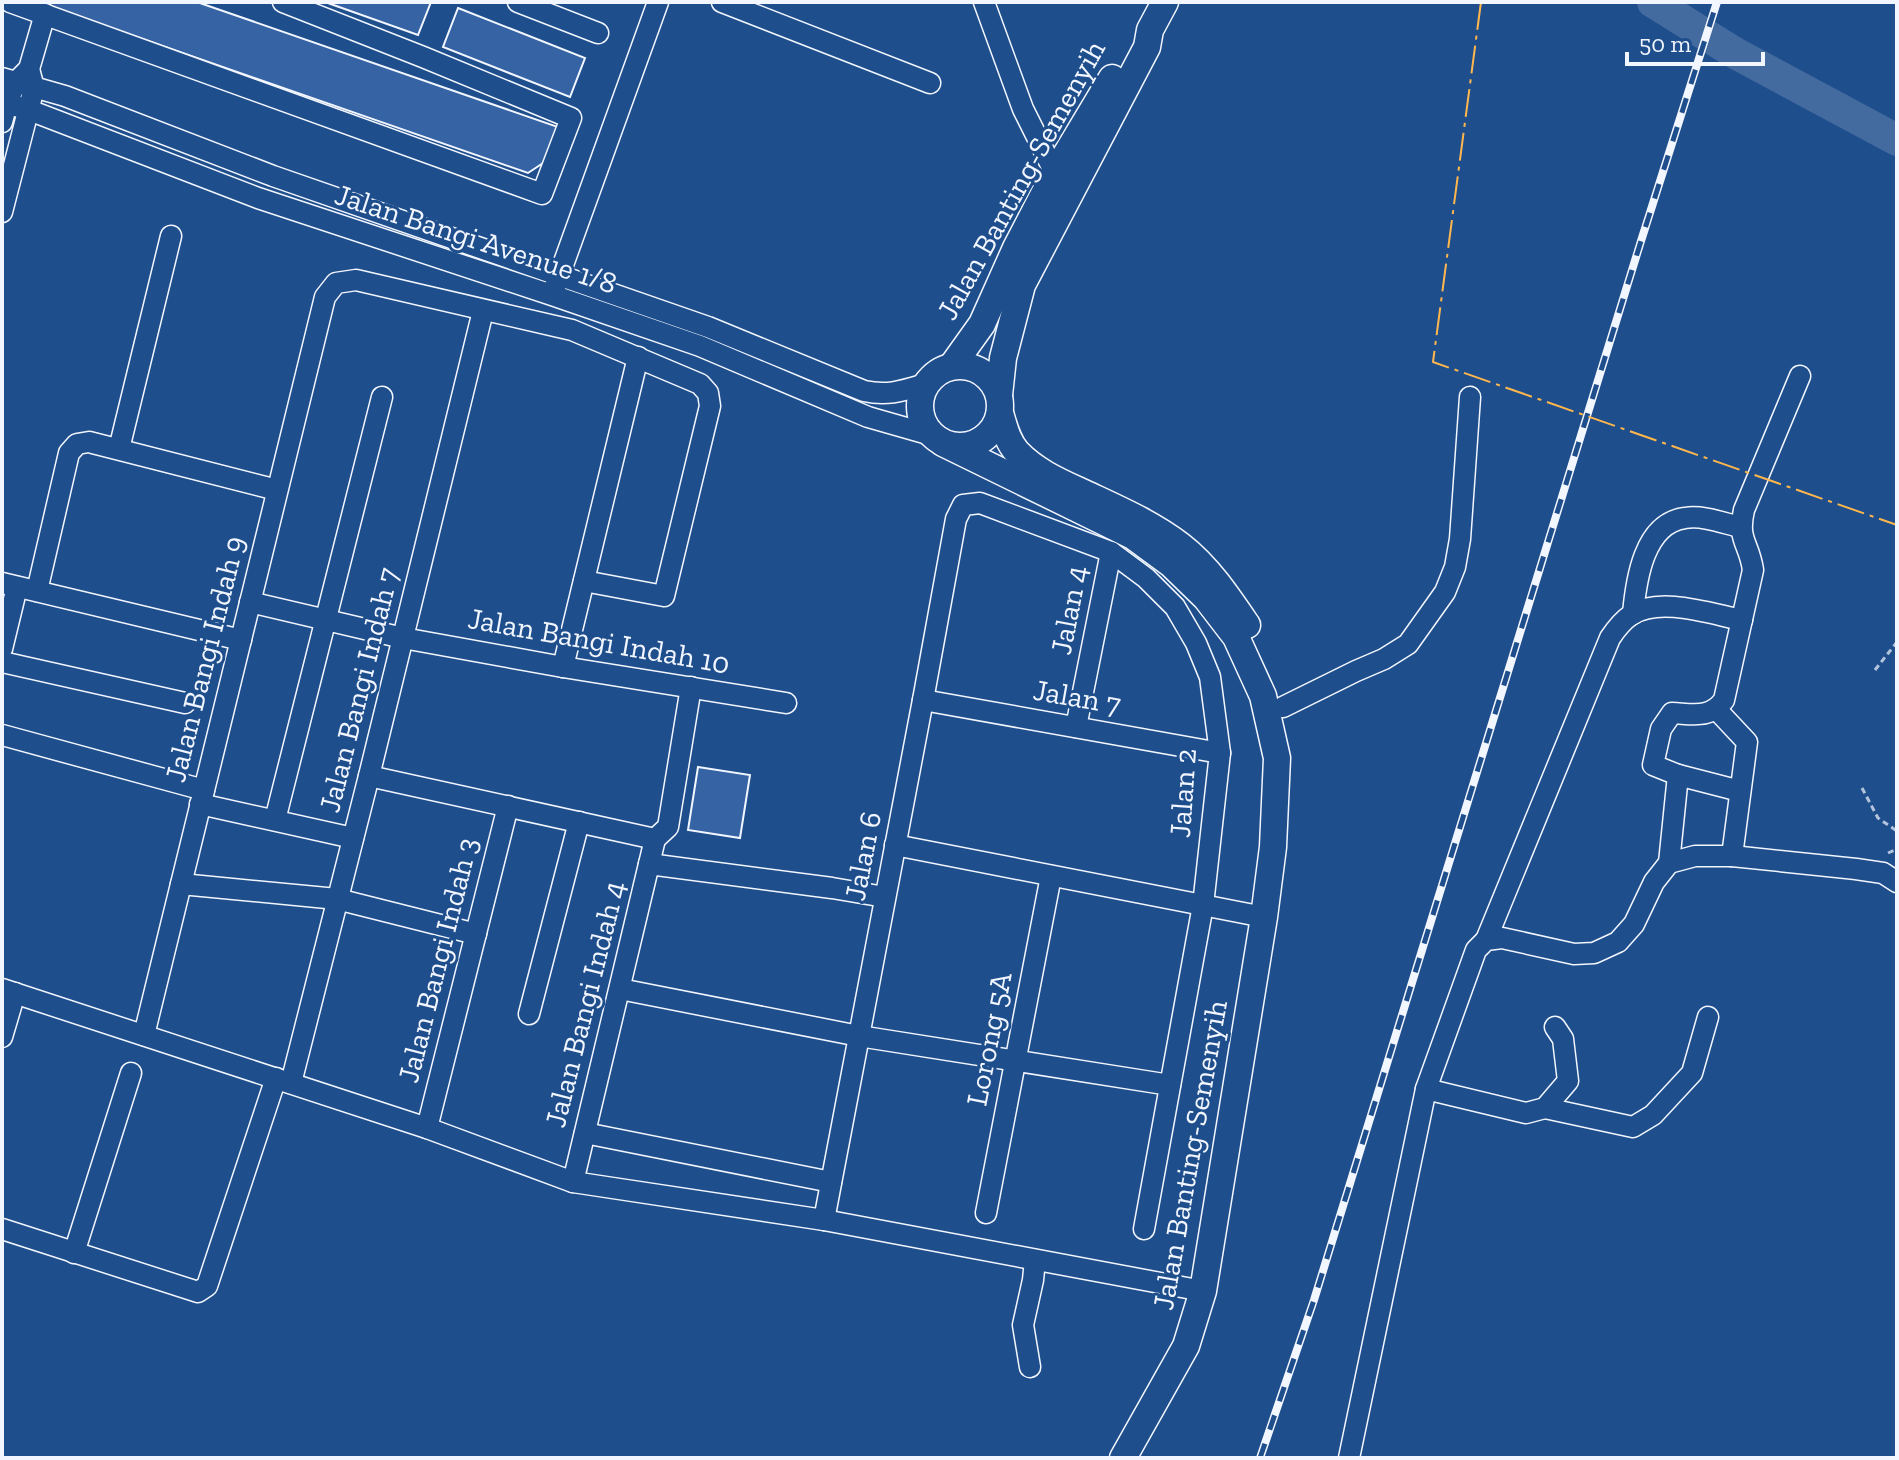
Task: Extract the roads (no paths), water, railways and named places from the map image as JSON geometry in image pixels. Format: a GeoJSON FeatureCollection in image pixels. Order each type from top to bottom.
{"type":"FeatureCollection","features":[{"type":"Feature","properties":{"kind":"main road","name":"Jalan Banting-Semenyih"},"geometry":{"type":"LineString","coordinates":[[1165,2],[1150,30],[1147,47],[1022,285],[1003,358],[999,404],[1006,433],[1015,450],[1049,477],[1143,520],[1182,547],[1219,584],[1256,638],[1283,707],[1290,770],[1273,847]]}},
{"type":"Feature","properties":{"kind":"main road","name":"Jalan Banting-Semenyih"},"geometry":{"type":"LineString","coordinates":[[952,366],[982,324],[1016,248],[1055,173],[1135,38],[1150,30]]}},
{"type":"Feature","properties":{"kind":"main road"},"geometry":{"type":"LineString","coordinates":[[952,366],[967,366],[981,371],[992,381],[999,404],[993,430],[979,443],[961,447],[937,439],[919,410],[926,384],[937,373],[952,366]]}},
{"type":"Feature","properties":{"kind":"main road","name":"Jalan Banting-Semenyih"},"geometry":{"type":"LineString","coordinates":[[937,439],[1133,536],[1171,564],[1206,598],[1236,637],[1263,696],[1277,758],[1273,847],[1264,917],[1203,1291],[1186,1346],[1123,1458]]}},
{"type":"Feature","properties":{"kind":"street"},"geometry":{"type":"LineString","coordinates":[[10,2],[542,194],[571,118],[283,2]]}},
{"type":"Feature","properties":{"kind":"street"},"geometry":{"type":"LineString","coordinates":[[518,2],[598,33]]}},
{"type":"Feature","properties":{"kind":"street"},"geometry":{"type":"LineString","coordinates":[[552,295],[658,2]]}},
{"type":"Feature","properties":{"kind":"street"},"geometry":{"type":"LineString","coordinates":[[722,2],[930,83]]}},
{"type":"Feature","properties":{"kind":"street"},"geometry":{"type":"LineString","coordinates":[[984,2],[1023,109],[1055,173]]}},
{"type":"Feature","properties":{"kind":"street"},"geometry":{"type":"LineString","coordinates":[[4,109],[20,79],[45,14]]}},
{"type":"Feature","properties":{"kind":"street"},"geometry":{"type":"LineString","coordinates":[[2,212],[29,110],[20,79]]}},
{"type":"Feature","properties":{"kind":"street","name":"Jalan Bangi Avenue 1/8"},"geometry":{"type":"LineString","coordinates":[[20,79],[273,176],[708,327],[864,391],[881,395],[926,384]]}},
{"type":"Feature","properties":{"kind":"street","name":"Jalan Bangi Avenue 1/8"},"geometry":{"type":"LineString","coordinates":[[4,109],[29,110],[258,198],[700,346],[868,417],[937,439]]}},
{"type":"Feature","properties":{"kind":"street"},"geometry":{"type":"LineString","coordinates":[[119,449],[171,236]]}},
{"type":"Feature","properties":{"kind":"street","name":"Jalan Bangi Indah 9"},"geometry":{"type":"LineString","coordinates":[[144,1035],[325,297],[336,283],[356,280],[483,311]]}},
{"type":"Feature","properties":{"kind":"street"},"geometry":{"type":"LineString","coordinates":[[483,311],[572,330],[700,384],[708,393],[710,406],[707,420],[664,596],[584,581]]}},
{"type":"Feature","properties":{"kind":"street","name":"Jalan Bangi Indah 7"},"geometry":{"type":"LineString","coordinates":[[74,1253],[198,1292],[207,1286],[284,1080],[337,899],[483,311]]}},
{"type":"Feature","properties":{"kind":"street"},"geometry":{"type":"LineString","coordinates":[[563,667],[638,357]]}},
{"type":"Feature","properties":{"kind":"street"},"geometry":{"type":"LineString","coordinates":[[1740,791],[1678,775],[1653,765],[1661,729],[1672,713],[1703,715],[1717,710],[1724,700],[1753,570],[1751,554],[1743,542],[1740,527],[1744,510],[1800,376]]}},
{"type":"Feature","properties":{"kind":"street"},"geometry":{"type":"LineString","coordinates":[[275,820],[382,397]]}},
{"type":"Feature","properties":{"kind":"street"},"geometry":{"type":"LineString","coordinates":[[1283,707],[1384,659],[1408,644],[1445,592],[1455,567],[1460,539],[1470,397]]}},
{"type":"Feature","properties":{"kind":"street"},"geometry":{"type":"LineString","coordinates":[[2,649],[19,587],[69,453],[77,444],[89,442],[277,490]]}},
{"type":"Feature","properties":{"kind":"street","name":"Jalan 2"},"geometry":{"type":"LineString","coordinates":[[963,505],[980,503],[1111,552],[1146,578],[1175,607],[1196,643],[1210,677],[1220,753],[1203,905],[1144,1229]]}},
{"type":"Feature","properties":{"kind":"street","name":"Jalan 6"},"geometry":{"type":"LineString","coordinates":[[824,1220],[956,519],[963,505]]}},
{"type":"Feature","properties":{"kind":"street"},"geometry":{"type":"LineString","coordinates":[[1633,614],[1640,568],[1662,528],[1687,517],[1740,527]]}},
{"type":"Feature","properties":{"kind":"street","name":"Jalan 4"},"geometry":{"type":"LineString","coordinates":[[1076,727],[1111,552]]}},
{"type":"Feature","properties":{"kind":"street"},"geometry":{"type":"LineString","coordinates":[[19,587],[241,640]]}},
{"type":"Feature","properties":{"kind":"street","name":"Jalan Bangi Indah 10"},"geometry":{"type":"LineString","coordinates":[[250,602],[403,638],[786,703]]}},
{"type":"Feature","properties":{"kind":"street"},"geometry":{"type":"LineString","coordinates":[[1349,1458],[1426,1089],[1476,950],[1486,940],[1610,638],[1619,625],[1633,614],[1650,607],[1671,606],[1742,620]]}},
{"type":"Feature","properties":{"kind":"street"},"geometry":{"type":"LineString","coordinates":[[2,662],[185,703]]}},
{"type":"Feature","properties":{"kind":"street","name":"Jalan Bangi Indah 4"},"geometry":{"type":"LineString","coordinates":[[573,1182],[655,839],[668,827],[691,687]]}},
{"type":"Feature","properties":{"kind":"street","name":"Jalan 7"},"geometry":{"type":"LineString","coordinates":[[923,700],[1220,753]]}},
{"type":"Feature","properties":{"kind":"street"},"geometry":{"type":"LineString","coordinates":[[1717,710],[1747,742],[1732,856]]}},
{"type":"Feature","properties":{"kind":"street"},"geometry":{"type":"LineString","coordinates":[[2,735],[275,820],[353,838]]}},
{"type":"Feature","properties":{"kind":"street"},"geometry":{"type":"LineString","coordinates":[[1486,940],[1502,938],[1574,954],[1594,953],[1618,942],[1634,924],[1654,882],[1669,863],[1678,775]]}},
{"type":"Feature","properties":{"kind":"street"},"geometry":{"type":"LineString","coordinates":[[369,776],[655,839]]}},
{"type":"Feature","properties":{"kind":"street","name":"Jalan Bangi Indah 3"},"geometry":{"type":"LineString","coordinates":[[427,1128],[508,806]]}},
{"type":"Feature","properties":{"kind":"street"},"geometry":{"type":"LineString","coordinates":[[529,1014],[579,822]]}},
{"type":"Feature","properties":{"kind":"street"},"geometry":{"type":"LineString","coordinates":[[895,845],[1264,917]]}},
{"type":"Feature","properties":{"kind":"street"},"geometry":{"type":"LineString","coordinates":[[1669,863],[1695,856],[1732,856],[1883,873],[1897,882]]}},
{"type":"Feature","properties":{"kind":"street"},"geometry":{"type":"LineString","coordinates":[[649,864],[885,897]]}},
{"type":"Feature","properties":{"kind":"street","name":"Lorong 5A"},"geometry":{"type":"LineString","coordinates":[[986,1213],[1051,876]]}},
{"type":"Feature","properties":{"kind":"street"},"geometry":{"type":"LineString","coordinates":[[181,884],[337,899],[476,934]]}},
{"type":"Feature","properties":{"kind":"street"},"geometry":{"type":"LineString","coordinates":[[620,989],[859,1036],[1170,1085]]}},
{"type":"Feature","properties":{"kind":"street"},"geometry":{"type":"LineString","coordinates":[[2,1037],[8,991],[427,1128],[573,1182],[824,1220],[1203,1291]]}},
{"type":"Feature","properties":{"kind":"street"},"geometry":{"type":"LineString","coordinates":[[1426,1089],[1526,1113],[1545,1108],[1633,1127],[1653,1115],[1692,1073],[1708,1017]]}},
{"type":"Feature","properties":{"kind":"street"},"geometry":{"type":"LineString","coordinates":[[1545,1108],[1568,1081],[1563,1039],[1555,1027]]}},
{"type":"Feature","properties":{"kind":"street"},"geometry":{"type":"LineString","coordinates":[[2,1229],[74,1253],[131,1073]]}},
{"type":"Feature","properties":{"kind":"street"},"geometry":{"type":"LineString","coordinates":[[585,1133],[831,1182]]}},
{"type":"Feature","properties":{"kind":"street"},"geometry":{"type":"LineString","coordinates":[[1030,1367],[1023,1325],[1035,1260]]}},
{"type":"Feature","properties":{"kind":"waterway"},"geometry":{"type":"LineString","coordinates":[[1653,2],[1735,53],[1897,140]]}},
{"type":"Feature","properties":{"kind":"railway"},"geometry":{"type":"LineString","coordinates":[[1260,1458],[1314,1300],[1717,2]]}}]}
